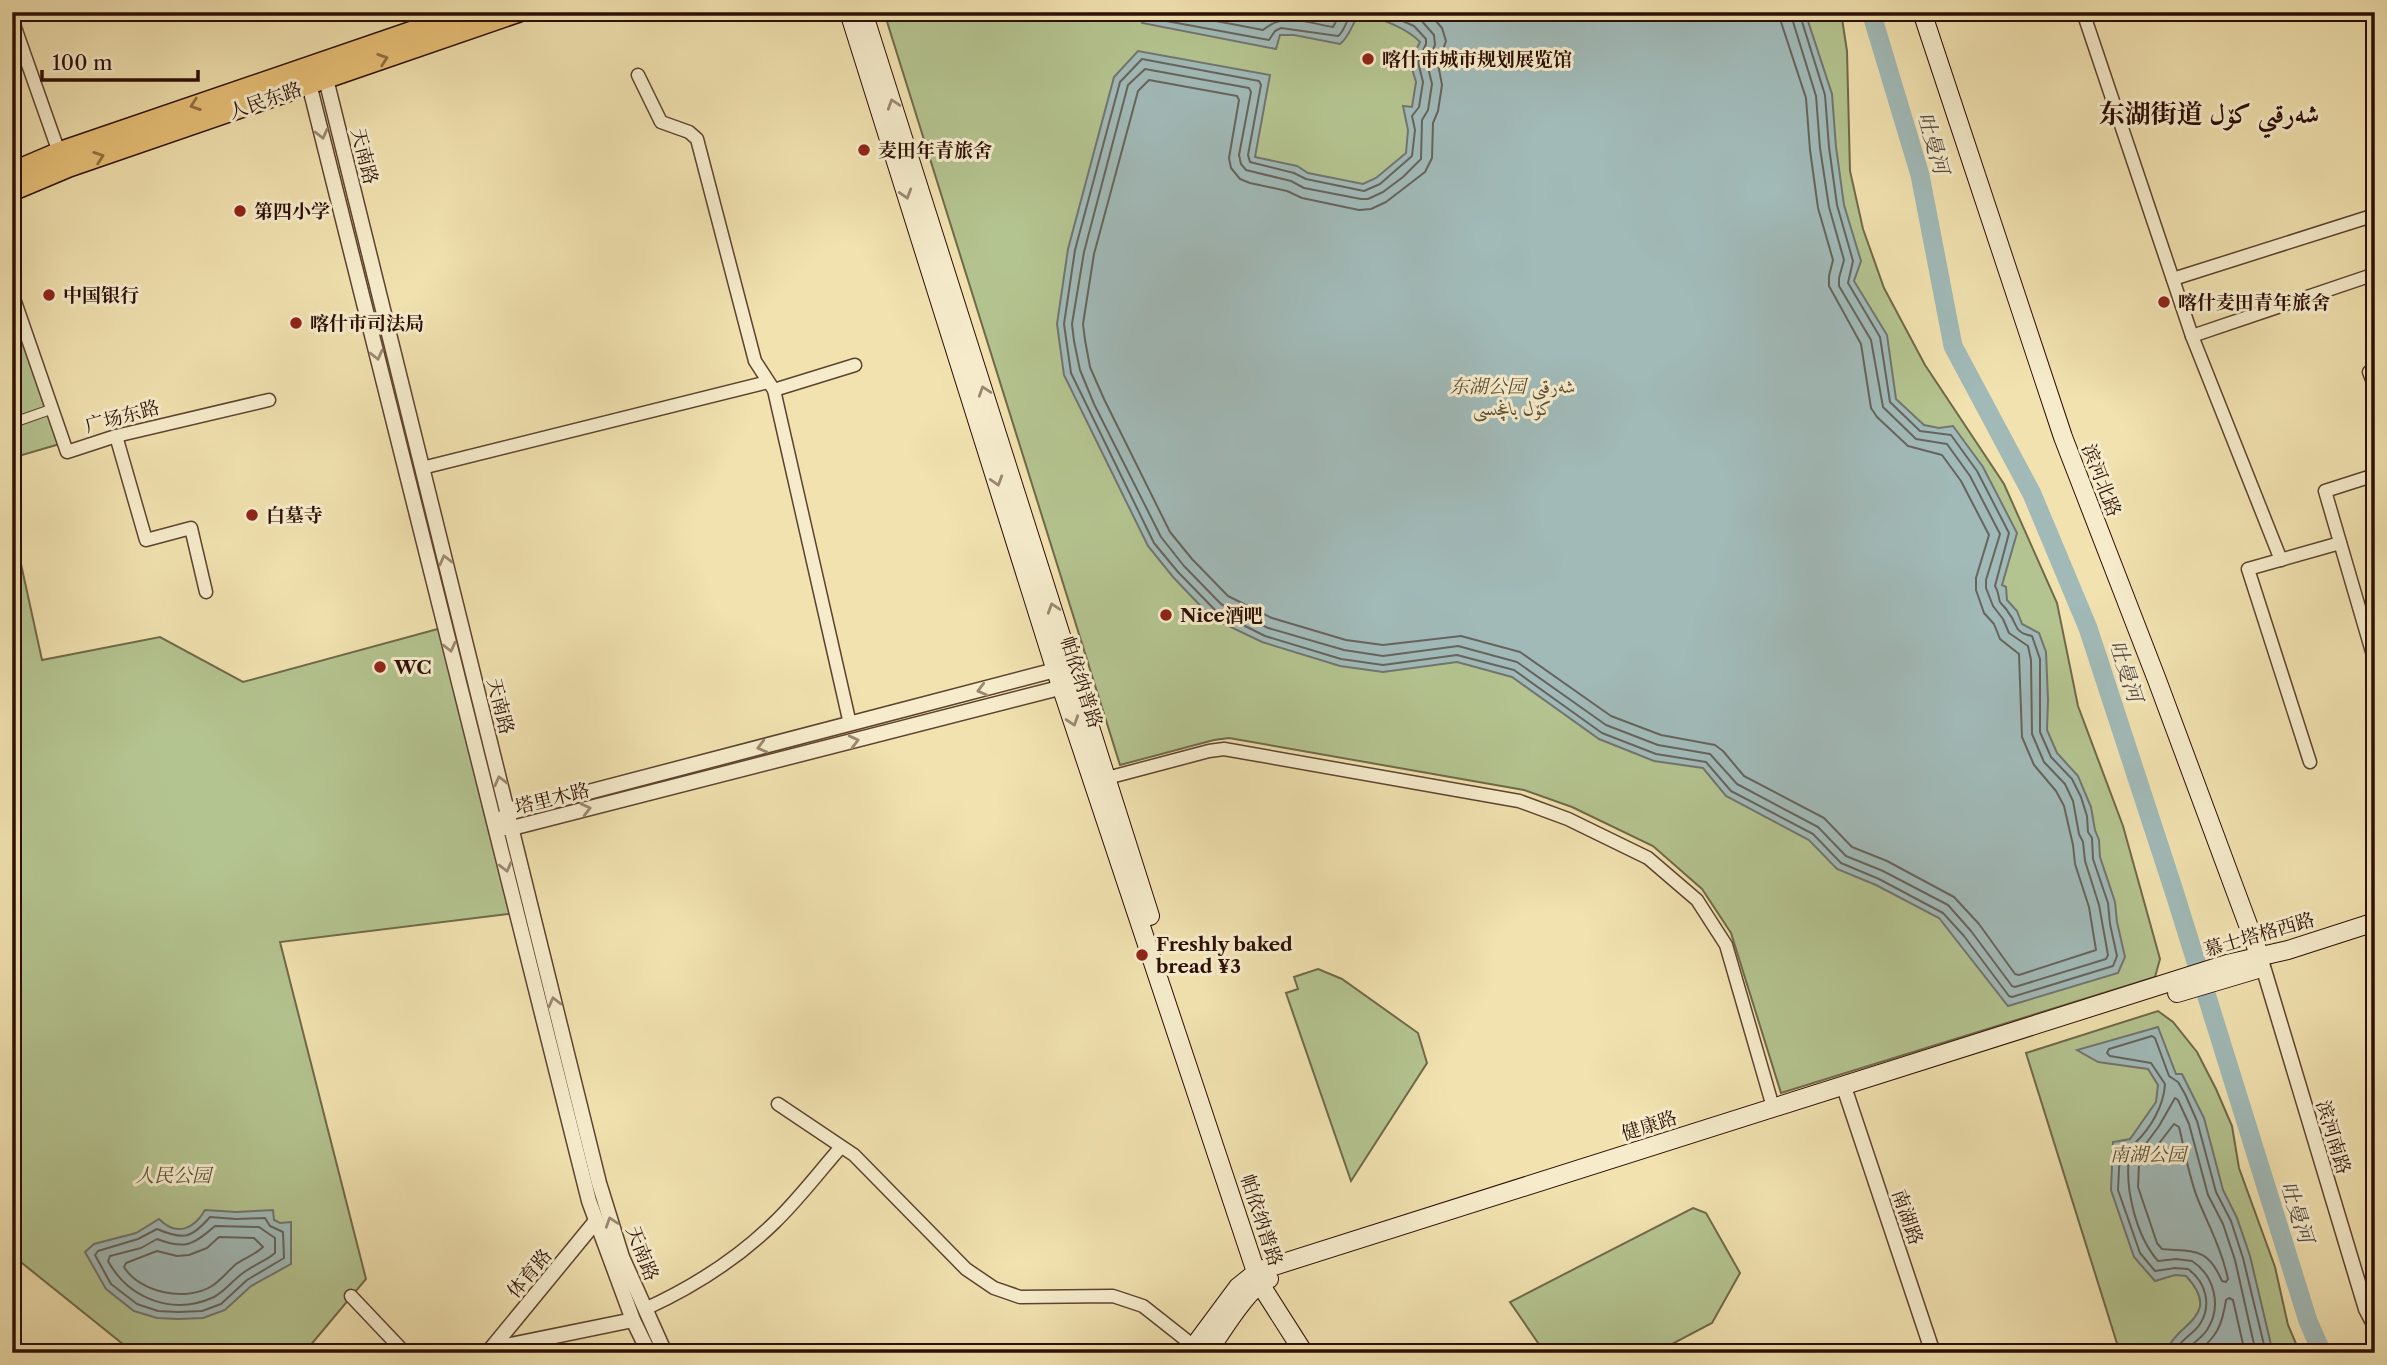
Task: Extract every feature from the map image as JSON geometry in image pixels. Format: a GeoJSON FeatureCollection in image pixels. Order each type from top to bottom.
{"type":"FeatureCollection","features":[{"type":"Feature","properties":{"kind":"main road","name":"人民东路"},"geometry":{"type":"LineString","coordinates":[[315,74],[468,12]]}},
{"type":"Feature","properties":{"kind":"main road","name":"人民东路"},"geometry":{"type":"LineString","coordinates":[[12,172],[62,160],[315,74],[519,12]]}},
{"type":"Feature","properties":{"kind":"main road","name":"帕依纳普路"},"geometry":{"type":"LineString","coordinates":[[849,12],[1067,677],[1107,778],[1263,1276],[1317,1353]]}},
{"type":"Feature","properties":{"kind":"main road","name":"帕依纳普路"},"geometry":{"type":"LineString","coordinates":[[863,12],[1067,677],[1110,834],[1263,1276],[1304,1353]]}},
{"type":"Feature","properties":{"kind":"main road","name":"滨河北路"},"geometry":{"type":"LineString","coordinates":[[1922,12],[2063,437],[2157,680],[2261,962]]}},
{"type":"Feature","properties":{"kind":"main road","name":"人民东路"},"geometry":{"type":"LineString","coordinates":[[12,191],[62,160]]}},
{"type":"Feature","properties":{"kind":"main road","name":"慕士塔格西路"},"geometry":{"type":"LineString","coordinates":[[2261,962],[2375,922]]}},
{"type":"Feature","properties":{"kind":"main road","name":"慕士塔格西路"},"geometry":{"type":"LineString","coordinates":[[2157,993],[2229,970],[2375,931]]}},
{"type":"Feature","properties":{"kind":"main road","name":"健康路"},"geometry":{"type":"LineString","coordinates":[[1263,1276],[2023,1038],[2157,993]]}},
{"type":"Feature","properties":{"kind":"main road","name":"健康路"},"geometry":{"type":"LineString","coordinates":[[1198,1351],[1238,1287],[1263,1276],[1773,1107],[2157,993]]}},
{"type":"Feature","properties":{"kind":"street"},"geometry":{"type":"LineString","coordinates":[[2083,12],[2192,336],[2281,559]]}},
{"type":"Feature","properties":{"kind":"street"},"geometry":{"type":"LineString","coordinates":[[12,19],[62,160]]}},
{"type":"Feature","properties":{"kind":"street","name":"天南路"},"geometry":{"type":"LineString","coordinates":[[315,74],[422,468],[599,1183],[622,1257],[665,1353]]}},
{"type":"Feature","properties":{"kind":"street","name":"天南路"},"geometry":{"type":"LineString","coordinates":[[315,74],[589,1201],[633,1320],[649,1353]]}},
{"type":"Feature","properties":{"kind":"street"},"geometry":{"type":"LineString","coordinates":[[638,75],[661,122],[689,132],[697,139],[755,361],[771,386],[850,724]]}},
{"type":"Feature","properties":{"kind":"street"},"geometry":{"type":"LineString","coordinates":[[2174,279],[2375,215]]}},
{"type":"Feature","properties":{"kind":"street"},"geometry":{"type":"LineString","coordinates":[[2192,336],[2375,274]]}},
{"type":"Feature","properties":{"kind":"street","name":"广场东路"},"geometry":{"type":"LineString","coordinates":[[12,293],[67,452],[116,436],[269,400]]}},
{"type":"Feature","properties":{"kind":"street"},"geometry":{"type":"LineString","coordinates":[[422,468],[855,365]]}},
{"type":"Feature","properties":{"kind":"street"},"geometry":{"type":"LineString","coordinates":[[2369,372],[2375,387]]}},
{"type":"Feature","properties":{"kind":"street"},"geometry":{"type":"LineString","coordinates":[[12,423],[52,409]]}},
{"type":"Feature","properties":{"kind":"street"},"geometry":{"type":"LineString","coordinates":[[116,436],[146,540],[191,528],[206,592]]}},
{"type":"Feature","properties":{"kind":"street"},"geometry":{"type":"LineString","coordinates":[[2375,475],[2325,491],[2375,662]]}},
{"type":"Feature","properties":{"kind":"street"},"geometry":{"type":"LineString","coordinates":[[2310,762],[2248,569],[2340,543]]}},
{"type":"Feature","properties":{"kind":"street","name":"塔里木路"},"geometry":{"type":"LineString","coordinates":[[496,827],[508,813],[850,724],[1067,677]]}},
{"type":"Feature","properties":{"kind":"street","name":"塔里木路"},"geometry":{"type":"LineString","coordinates":[[496,827],[512,828],[1067,677]]}},
{"type":"Feature","properties":{"kind":"street"},"geometry":{"type":"LineString","coordinates":[[1107,778],[1224,749],[1519,801],[1568,818],[1605,835],[1648,858],[1697,900],[1726,945],[1773,1107]]}},
{"type":"Feature","properties":{"kind":"street","name":"滨河南路"},"geometry":{"type":"LineString","coordinates":[[2261,962],[2375,1326]]}},
{"type":"Feature","properties":{"kind":"street","name":"南湖路"},"geometry":{"type":"LineString","coordinates":[[1846,1093],[1933,1353]]}},
{"type":"Feature","properties":{"kind":"street"},"geometry":{"type":"LineString","coordinates":[[778,1104],[854,1156],[966,1269],[994,1288],[1020,1297],[1113,1296],[1143,1306],[1198,1351]]}},
{"type":"Feature","properties":{"kind":"street"},"geometry":{"type":"LineString","coordinates":[[645,1309],[679,1293],[740,1252],[774,1223],[841,1147]]}},
{"type":"Feature","properties":{"kind":"street","name":"体育路"},"geometry":{"type":"LineString","coordinates":[[489,1351],[596,1221]]}},
{"type":"Feature","properties":{"kind":"street"},"geometry":{"type":"LineString","coordinates":[[352,1296],[405,1353]]}},
{"type":"Feature","properties":{"kind":"street","name":"体育路"},"geometry":{"type":"LineString","coordinates":[[489,1351],[633,1320]]}},
{"type":"Feature","properties":{"kind":"green space","name":"东湖公园 شەرقىي كۆل باغچىسى"},"geometry":{"type":"Polygon","coordinates":[[[884,12],[1841,12],[1847,51],[1850,171],[1863,229],[1884,288],[1925,365],[2004,484],[2057,603],[2078,706],[2123,826],[2160,959],[2155,977],[1781,1093],[1731,933],[1702,889],[1653,846],[1572,807],[1524,790],[1229,738],[1120,765],[884,12]]]}},
{"type":"Feature","properties":{"kind":"green space"},"geometry":{"type":"Polygon","coordinates":[[[12,293],[63,443],[12,458],[12,293]]]}},
{"type":"Feature","properties":{"kind":"green space","name":"人民公园"},"geometry":{"type":"Polygon","coordinates":[[[12,523],[42,660],[160,637],[243,682],[445,627],[517,913],[280,942],[366,1279],[304,1353],[127,1353],[129,1349],[12,1255],[12,523]]]}},
{"type":"Feature","properties":{"kind":"green space"},"geometry":{"type":"Polygon","coordinates":[[[1318,969],[1342,979],[1418,1033],[1427,1063],[1351,1181],[1286,993],[1298,989],[1294,977],[1318,969]]]}},
{"type":"Feature","properties":{"kind":"green space","name":"南湖公园"},"geometry":{"type":"Polygon","coordinates":[[[2158,1011],[2173,1022],[2197,1052],[2232,1126],[2239,1168],[2275,1267],[2288,1325],[2300,1353],[2120,1353],[2026,1053],[2158,1011]]]}},
{"type":"Feature","properties":{"kind":"green space"},"geometry":{"type":"Polygon","coordinates":[[[1693,1208],[1706,1213],[1740,1273],[1712,1323],[1655,1353],[1545,1353],[1510,1302],[1693,1208]]]}},
{"type":"Feature","properties":{"kind":"water","name":"东湖公园 شەرقىي كۆل باغچىسى"},"geometry":{"type":"Polygon","coordinates":[[[1139,12],[1805,12],[1832,94],[1844,205],[1861,261],[1854,281],[1887,335],[1896,399],[1924,425],[1939,428],[1953,426],[1983,467],[2017,533],[2002,585],[2006,587],[2007,600],[2017,611],[2022,624],[2039,633],[2046,652],[2047,730],[2057,753],[2078,776],[2091,807],[2100,857],[2115,902],[2125,957],[2118,973],[2008,1006],[1939,918],[1876,885],[1837,869],[1809,840],[1726,796],[1703,768],[1654,761],[1599,739],[1512,677],[1457,662],[1383,672],[1340,666],[1262,642],[1212,618],[1148,546],[1064,375],[1057,324],[1068,249],[1114,77],[1138,51],[1270,75],[1255,157],[1297,166],[1308,173],[1363,184],[1376,178],[1406,153],[1408,130],[1403,106],[1412,107],[1416,82],[1410,62],[1420,42],[1392,24],[1360,14],[1340,44],[1280,35],[1276,49],[1142,23],[1139,12]]]}},
{"type":"Feature","properties":{"kind":"water"},"geometry":{"type":"Polygon","coordinates":[[[2158,1027],[2176,1074],[2182,1074],[2204,1118],[2223,1190],[2237,1218],[2250,1256],[2273,1353],[2167,1353],[2171,1343],[2198,1311],[2200,1302],[2197,1290],[2186,1276],[2175,1275],[2155,1281],[2134,1257],[2111,1190],[2113,1142],[2130,1139],[2156,1102],[2158,1085],[2148,1069],[2098,1062],[2077,1050],[2158,1027]]]}},
{"type":"Feature","properties":{"kind":"water"},"geometry":{"type":"Polygon","coordinates":[[[205,1210],[273,1210],[274,1220],[280,1223],[291,1222],[291,1264],[251,1286],[225,1310],[203,1318],[157,1318],[134,1311],[106,1289],[85,1252],[94,1244],[136,1233],[159,1219],[172,1228],[185,1228],[196,1222],[205,1210]]]}},
{"type":"Feature","properties":{"kind":"waterway","name":"吐曼河"},"geometry":{"type":"LineString","coordinates":[[1871,12],[1920,175],[1953,346],[2032,494],[2088,628],[2174,891],[2308,1321],[2322,1353]]}},
{"type":"Feature","properties":{"kind":"place","name":"喀什市城市规划展览馆"},"geometry":{"type":"Point","coordinates":[1368,59]}},
{"type":"Feature","properties":{"kind":"place","name":"麦田年青旅舍"},"geometry":{"type":"Point","coordinates":[864,150]}},
{"type":"Feature","properties":{"kind":"place","name":"第四小学"},"geometry":{"type":"Point","coordinates":[240,211]}},
{"type":"Feature","properties":{"kind":"place","name":"中国银行"},"geometry":{"type":"Point","coordinates":[49,295]}},
{"type":"Feature","properties":{"kind":"place","name":"喀什麦田青年旅舍"},"geometry":{"type":"Point","coordinates":[2164,302]}},
{"type":"Feature","properties":{"kind":"place","name":"喀什市司法局"},"geometry":{"type":"Point","coordinates":[296,323]}},
{"type":"Feature","properties":{"kind":"place","name":"白墓寺"},"geometry":{"type":"Point","coordinates":[252,515]}},
{"type":"Feature","properties":{"kind":"place","name":"Nice酒吧"},"geometry":{"type":"Point","coordinates":[1166,615]}},
{"type":"Feature","properties":{"kind":"place","name":"WC"},"geometry":{"type":"Point","coordinates":[380,667]}},
{"type":"Feature","properties":{"kind":"place","name":"Freshly baked bread ¥3"},"geometry":{"type":"Point","coordinates":[1142,955]}},
{"type":"Feature","properties":{"kind":"district","name":"东湖街道 شەرقىي كۆل"},"geometry":{"type":"Point","coordinates":[2209,114]}}]}
